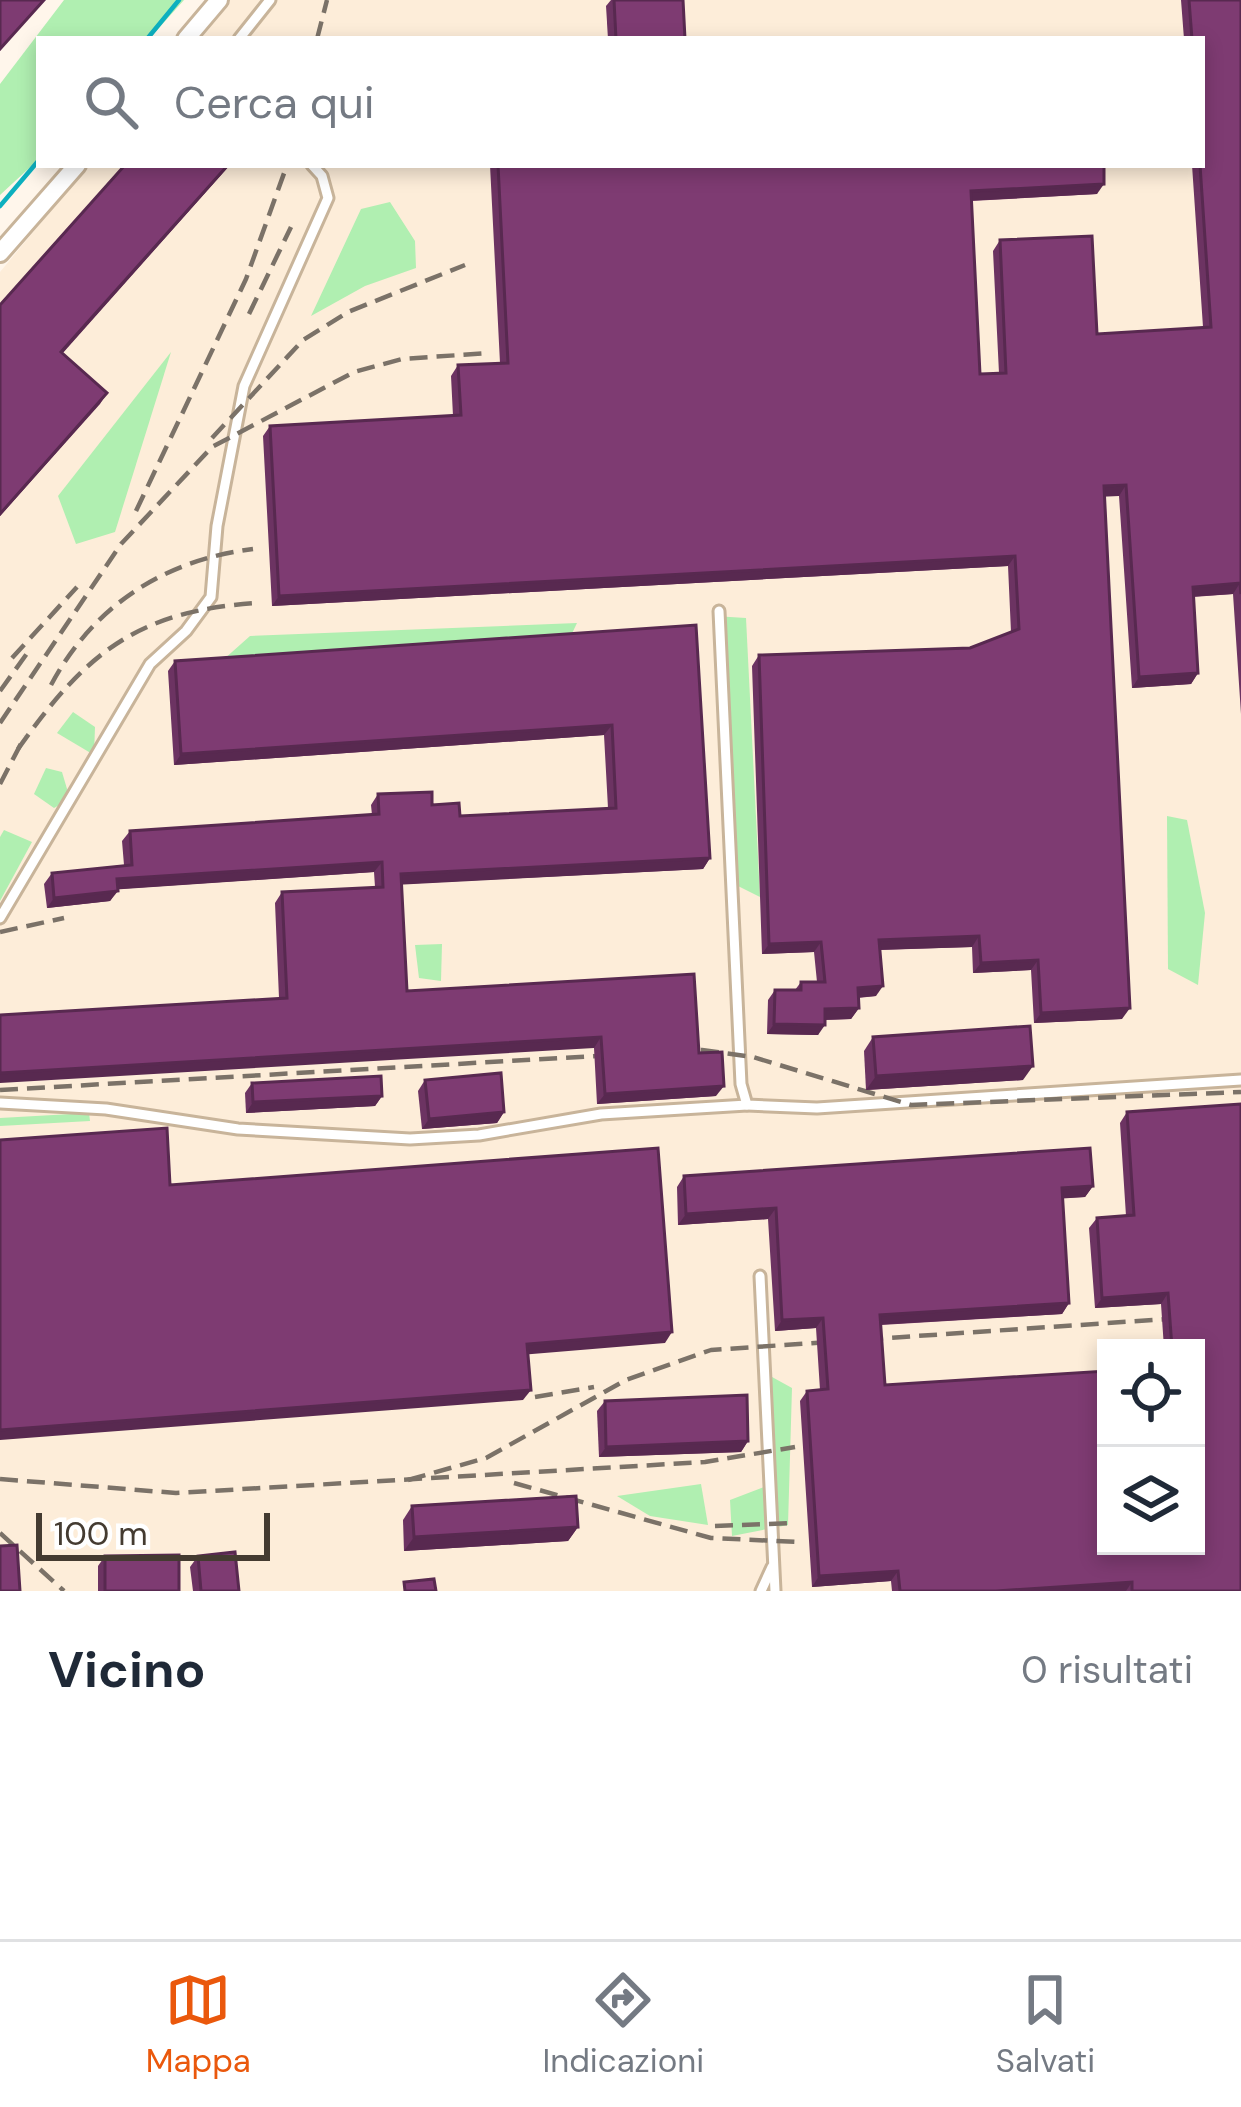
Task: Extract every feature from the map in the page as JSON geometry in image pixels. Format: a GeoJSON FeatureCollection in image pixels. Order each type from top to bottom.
{"type":"FeatureCollection","features":[{"type":"Feature","properties":{"kind":"street"},"geometry":{"type":"LineString","coordinates":[[189,36],[219,0]]}},
{"type":"Feature","properties":{"kind":"street"},"geometry":{"type":"LineString","coordinates":[[0,254],[73,168]]}},
{"type":"Feature","properties":{"kind":"lane"},"geometry":{"type":"LineString","coordinates":[[241,36],[270,0]]}},
{"type":"Feature","properties":{"kind":"lane"},"geometry":{"type":"LineString","coordinates":[[0,919],[150,664],[186,631],[211,597],[217,526],[244,386],[328,198],[322,176],[314,168]]}},
{"type":"Feature","properties":{"kind":"lane"},"geometry":{"type":"LineString","coordinates":[[719,611],[741,1084],[747,1105]]}},
{"type":"Feature","properties":{"kind":"lane"},"geometry":{"type":"LineString","coordinates":[[0,1103],[374,1139],[479,1135],[601,1114],[747,1105],[817,1108],[1241,1079]]}},
{"type":"Feature","properties":{"kind":"lane"},"geometry":{"type":"LineString","coordinates":[[760,1276],[775,1591]]}},
{"type":"Feature","properties":{"kind":"lane"},"geometry":{"type":"LineString","coordinates":[[761,1591],[774,1562]]}},
{"type":"Feature","properties":{"kind":"shaded area"},"geometry":{"type":"Polygon","coordinates":[[[230,0],[1241,0],[1241,1591],[0,1591],[0,272],[87,168],[1205,168],[1205,36],[199,36],[230,0]]]}},
{"type":"Feature","properties":{"kind":"green space"},"geometry":{"type":"Polygon","coordinates":[[[64,0],[184,0],[152,36],[37,36],[64,0]]]}},
{"type":"Feature","properties":{"kind":"green space"},"geometry":{"type":"Polygon","coordinates":[[[36,37],[36,162],[0,195],[0,84],[36,37]]]}},
{"type":"Feature","properties":{"kind":"green space"},"geometry":{"type":"Polygon","coordinates":[[[390,202],[415,241],[416,268],[365,286],[311,316],[361,209],[390,202]]]}},
{"type":"Feature","properties":{"kind":"green space"},"geometry":{"type":"Polygon","coordinates":[[[171,352],[115,532],[76,544],[58,496],[171,352]]]}},
{"type":"Feature","properties":{"kind":"green space"},"geometry":{"type":"Polygon","coordinates":[[[714,616],[746,618],[760,897],[734,884],[714,616]]]}},
{"type":"Feature","properties":{"kind":"green space"},"geometry":{"type":"Polygon","coordinates":[[[577,623],[567,644],[214,668],[250,636],[577,623]]]}},
{"type":"Feature","properties":{"kind":"green space"},"geometry":{"type":"Polygon","coordinates":[[[73,712],[95,727],[94,755],[57,733],[73,712]]]}},
{"type":"Feature","properties":{"kind":"green space"},"geometry":{"type":"Polygon","coordinates":[[[46,768],[62,772],[70,799],[54,808],[34,794],[46,768]]]}},
{"type":"Feature","properties":{"kind":"green space"},"geometry":{"type":"Polygon","coordinates":[[[1167,816],[1187,820],[1205,913],[1198,985],[1168,969],[1167,816]]]}},
{"type":"Feature","properties":{"kind":"green space"},"geometry":{"type":"Polygon","coordinates":[[[4,830],[32,842],[0,901],[0,837],[4,830]]]}},
{"type":"Feature","properties":{"kind":"green space"},"geometry":{"type":"Polygon","coordinates":[[[442,944],[441,981],[419,978],[415,945],[442,944]]]}},
{"type":"Feature","properties":{"kind":"green space"},"geometry":{"type":"Polygon","coordinates":[[[89,1113],[90,1121],[0,1126],[0,1118],[89,1113]]]}},
{"type":"Feature","properties":{"kind":"green space"},"geometry":{"type":"Polygon","coordinates":[[[763,1372],[792,1388],[788,1525],[732,1536],[730,1500],[764,1487],[763,1372]]]}},
{"type":"Feature","properties":{"kind":"green space"},"geometry":{"type":"Polygon","coordinates":[[[701,1484],[708,1525],[650,1516],[617,1496],[701,1484]]]}},
{"type":"Feature","properties":{"kind":"building"},"geometry":{"type":"Polygon","coordinates":[[[0,0],[44,0],[0,49],[0,0]]]}},
{"type":"Feature","properties":{"kind":"building"},"geometry":{"type":"Polygon","coordinates":[[[614,0],[683,0],[685,36],[616,36],[614,0]]]}},
{"type":"Feature","properties":{"kind":"building"},"geometry":{"type":"Polygon","coordinates":[[[1189,0],[1241,0],[1241,594],[1240,583],[1193,587],[1198,673],[1139,677],[1126,485],[1104,486],[1130,1008],[1041,1013],[1038,960],[981,963],[979,936],[879,940],[883,986],[858,988],[859,1008],[825,1009],[825,1025],[774,1024],[775,990],[801,990],[801,982],[825,982],[821,942],[769,944],[759,655],[970,648],[1019,629],[1015,556],[279,596],[270,426],[461,415],[458,365],[508,363],[498,168],[1104,168],[1104,184],[971,191],[980,374],[1006,373],[1000,240],[1092,236],[1097,334],[1211,327],[1200,168],[1205,168],[1205,36],[1192,36],[1189,0]]]}},
{"type":"Feature","properties":{"kind":"building"},"geometry":{"type":"Polygon","coordinates":[[[122,168],[225,168],[61,352],[107,393],[0,514],[0,305],[122,168]]]}},
{"type":"Feature","properties":{"kind":"building"},"geometry":{"type":"Polygon","coordinates":[[[696,625],[710,858],[401,874],[407,991],[694,974],[699,1053],[722,1052],[724,1086],[605,1094],[601,1037],[0,1073],[0,1015],[287,998],[282,892],[383,887],[382,862],[117,879],[118,891],[54,898],[52,873],[132,865],[130,831],[379,814],[378,794],[432,792],[432,805],[459,803],[460,816],[616,808],[612,725],[181,754],[175,661],[696,625]]]}},
{"type":"Feature","properties":{"kind":"building"},"geometry":{"type":"Polygon","coordinates":[[[1030,1026],[1033,1066],[876,1076],[873,1037],[1030,1026]]]}},
{"type":"Feature","properties":{"kind":"building"},"geometry":{"type":"Polygon","coordinates":[[[501,1073],[504,1112],[429,1119],[425,1080],[501,1073]]]}},
{"type":"Feature","properties":{"kind":"building"},"geometry":{"type":"Polygon","coordinates":[[[381,1076],[382,1096],[253,1102],[252,1083],[381,1076]]]}},
{"type":"Feature","properties":{"kind":"building"},"geometry":{"type":"Polygon","coordinates":[[[1241,1104],[1241,1591],[1132,1591],[1132,1582],[996,1591],[900,1591],[898,1571],[819,1576],[807,1391],[828,1389],[823,1318],[782,1320],[776,1208],[686,1214],[684,1176],[1090,1148],[1093,1186],[1062,1188],[1069,1303],[880,1315],[885,1385],[1097,1372],[1097,1555],[1205,1555],[1205,1339],[1171,1339],[1168,1293],[1102,1298],[1097,1218],[1134,1215],[1127,1112],[1241,1104]]]}},
{"type":"Feature","properties":{"kind":"building"},"geometry":{"type":"Polygon","coordinates":[[[167,1128],[170,1185],[658,1148],[672,1332],[527,1344],[531,1390],[0,1430],[0,1140],[167,1128]]]}},
{"type":"Feature","properties":{"kind":"building"},"geometry":{"type":"Polygon","coordinates":[[[747,1395],[748,1441],[606,1447],[605,1401],[747,1395]]]}},
{"type":"Feature","properties":{"kind":"building"},"geometry":{"type":"Polygon","coordinates":[[[576,1496],[578,1527],[414,1537],[412,1506],[576,1496]]]}},
{"type":"Feature","properties":{"kind":"building"},"geometry":{"type":"Polygon","coordinates":[[[17,1545],[20,1591],[0,1591],[0,1546],[17,1545]]]}},
{"type":"Feature","properties":{"kind":"building"},"geometry":{"type":"Polygon","coordinates":[[[235,1552],[239,1591],[201,1591],[198,1556],[235,1552]]]}},
{"type":"Feature","properties":{"kind":"building"},"geometry":{"type":"Polygon","coordinates":[[[179,1555],[179,1591],[105,1591],[105,1556],[179,1555]]]}},
{"type":"Feature","properties":{"kind":"building"},"geometry":{"type":"Polygon","coordinates":[[[434,1579],[436,1591],[405,1591],[404,1582],[434,1579]]]}},
{"type":"Feature","properties":{"kind":"waterway"},"geometry":{"type":"LineString","coordinates":[[149,36],[179,0]]}},
{"type":"Feature","properties":{"kind":"waterway"},"geometry":{"type":"LineString","coordinates":[[0,206],[36,164]]}},
{"type":"Feature","properties":{"kind":"railway"},"geometry":{"type":"LineString","coordinates":[[318,36],[327,0]]}},
{"type":"Feature","properties":{"kind":"railway"},"geometry":{"type":"LineString","coordinates":[[136,511],[246,279],[286,168]]}},
{"type":"Feature","properties":{"kind":"railway"},"geometry":{"type":"LineString","coordinates":[[249,314],[291,227]]}},
{"type":"Feature","properties":{"kind":"railway"},"geometry":{"type":"LineString","coordinates":[[212,438],[303,340],[348,312],[465,265]]}},
{"type":"Feature","properties":{"kind":"railway"},"geometry":{"type":"LineString","coordinates":[[0,723],[121,544],[212,447],[354,372],[402,359],[489,353]]}},
{"type":"Feature","properties":{"kind":"railway"},"geometry":{"type":"LineString","coordinates":[[51,685],[88,632],[134,592],[190,564],[253,549]]}},
{"type":"Feature","properties":{"kind":"railway"},"geometry":{"type":"LineString","coordinates":[[12,658],[77,587]]}},
{"type":"Feature","properties":{"kind":"railway"},"geometry":{"type":"LineString","coordinates":[[18,749],[67,687],[117,643],[178,616],[256,603]]}},
{"type":"Feature","properties":{"kind":"railway"},"geometry":{"type":"LineString","coordinates":[[0,691],[28,652]]}},
{"type":"Feature","properties":{"kind":"railway"},"geometry":{"type":"LineString","coordinates":[[0,784],[25,736]]}},
{"type":"Feature","properties":{"kind":"railway"},"geometry":{"type":"LineString","coordinates":[[0,932],[64,918]]}},
{"type":"Feature","properties":{"kind":"railway"},"geometry":{"type":"LineString","coordinates":[[0,1090],[702,1050],[753,1057],[911,1105],[1241,1092]]}},
{"type":"Feature","properties":{"kind":"railway"},"geometry":{"type":"LineString","coordinates":[[408,1480],[486,1458],[626,1380],[711,1350],[1241,1314]]}},
{"type":"Feature","properties":{"kind":"railway"},"geometry":{"type":"LineString","coordinates":[[535,1397],[594,1387]]}},
{"type":"Feature","properties":{"kind":"railway"},"geometry":{"type":"LineString","coordinates":[[0,1479],[176,1493],[705,1462],[795,1447]]}},
{"type":"Feature","properties":{"kind":"railway"},"geometry":{"type":"LineString","coordinates":[[514,1483],[711,1538],[798,1542]]}},
{"type":"Feature","properties":{"kind":"railway"},"geometry":{"type":"LineString","coordinates":[[715,1526],[793,1523]]}},
{"type":"Feature","properties":{"kind":"railway"},"geometry":{"type":"LineString","coordinates":[[0,1533],[64,1591]]}}]}
